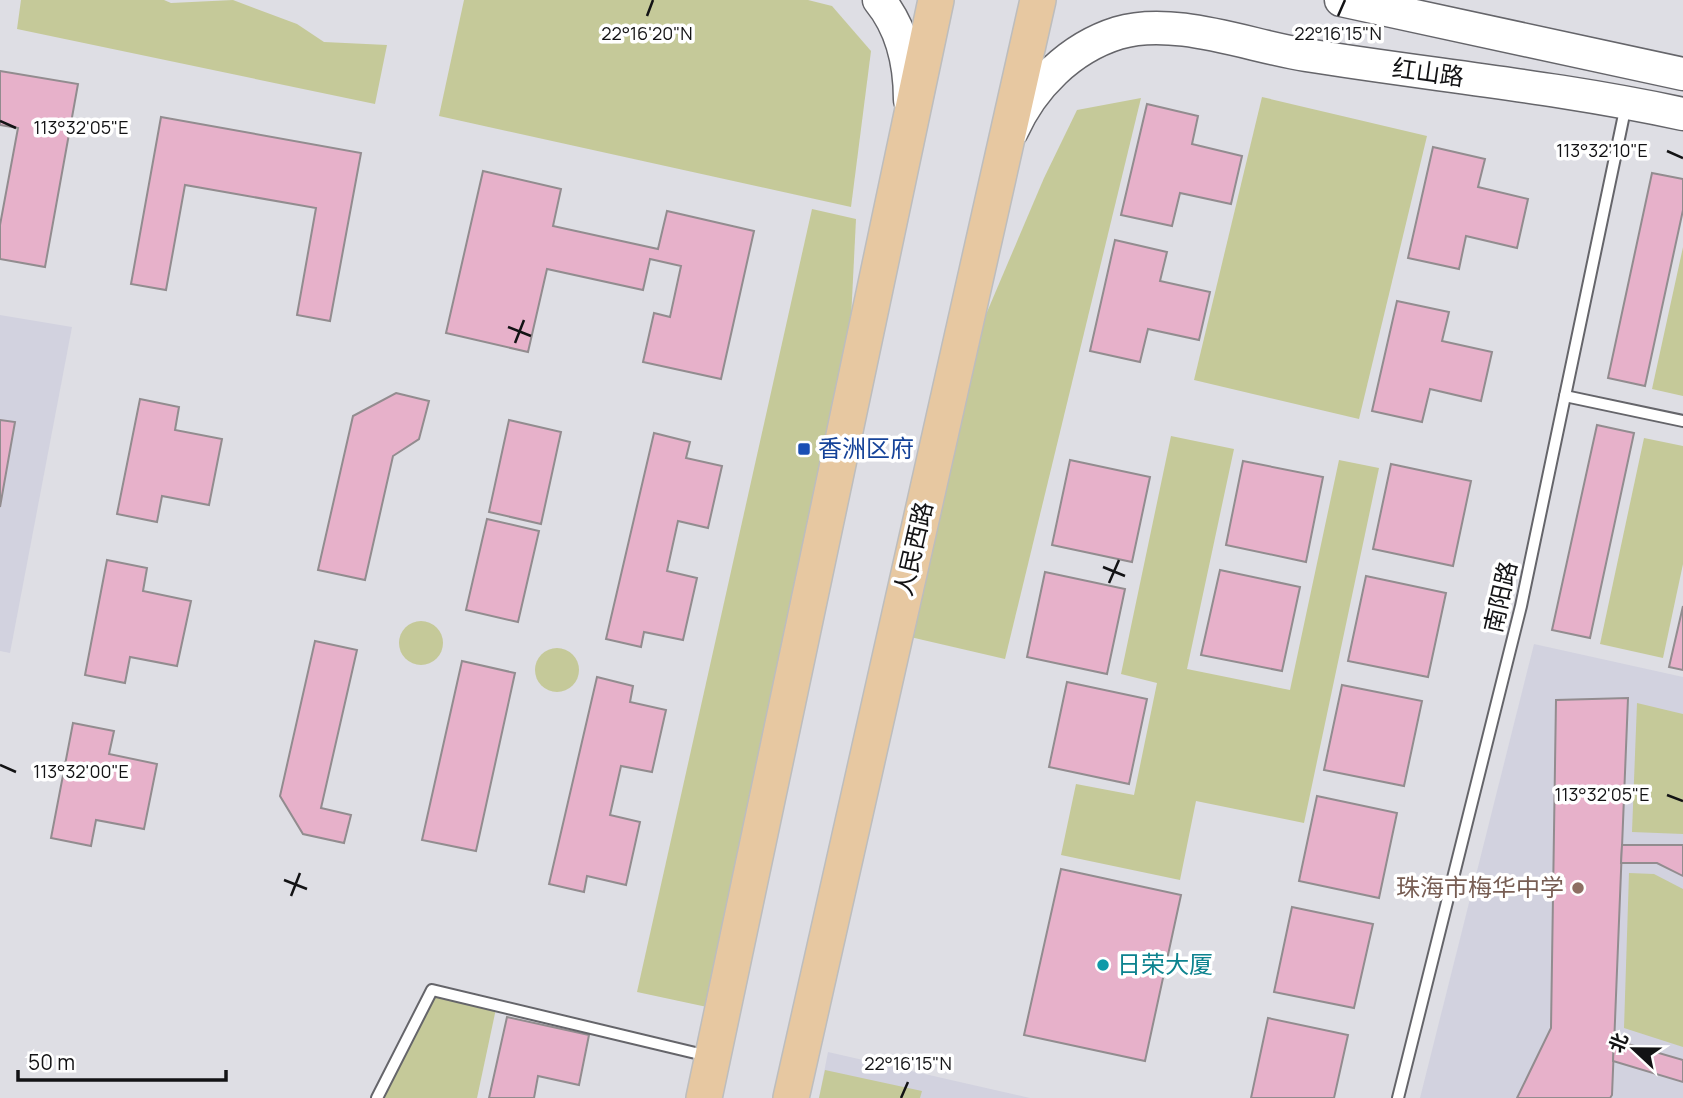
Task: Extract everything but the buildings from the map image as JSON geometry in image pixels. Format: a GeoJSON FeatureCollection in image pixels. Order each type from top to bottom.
{"type":"FeatureCollection","features":[{"type":"Feature","properties":{"kind":"main road"},"geometry":{"type":"LineString","coordinates":[[879,0],[897,30],[906,58],[910,127]]}},
{"type":"Feature","properties":{"kind":"main road"},"geometry":{"type":"LineString","coordinates":[[704,1098],[936,0]]}},
{"type":"Feature","properties":{"kind":"main road","name":"人民西路"},"geometry":{"type":"LineString","coordinates":[[792,1098],[1038,0]]}},
{"type":"Feature","properties":{"kind":"main road","name":"红山路"},"geometry":{"type":"LineString","coordinates":[[1341,0],[1683,74]]}},
{"type":"Feature","properties":{"kind":"main road","name":"红山路"},"geometry":{"type":"LineString","coordinates":[[1006,145],[1018,118],[1048,76],[1068,59],[1093,43],[1120,33],[1174,29],[1304,55],[1627,102],[1683,114]]}},
{"type":"Feature","properties":{"kind":"lane","name":"南阳路"},"geometry":{"type":"LineString","coordinates":[[1398,1098],[1521,606],[1627,102]]}},
{"type":"Feature","properties":{"kind":"lane"},"geometry":{"type":"LineString","coordinates":[[1566,396],[1683,421]]}},
{"type":"Feature","properties":{"kind":"lane"},"geometry":{"type":"LineString","coordinates":[[377,1098],[432,990],[711,1056]]}},
{"type":"Feature","properties":{"kind":"shaded area"},"geometry":{"type":"Polygon","coordinates":[[[0,315],[72,327],[10,653],[0,651],[0,315]]]}},
{"type":"Feature","properties":{"kind":"shaded area","name":"珠海市梅华中学"},"geometry":{"type":"Polygon","coordinates":[[[1534,644],[1683,677],[1683,1098],[1420,1098],[1534,644]]]}},
{"type":"Feature","properties":{"kind":"shaded area"},"geometry":{"type":"Polygon","coordinates":[[[828,1052],[1030,1098],[819,1098],[828,1052]]]}},
{"type":"Feature","properties":{"kind":"green space"},"geometry":{"type":"Polygon","coordinates":[[[21,0],[164,0],[171,3],[233,0],[297,24],[324,42],[387,45],[375,104],[17,29],[21,0]]]}},
{"type":"Feature","properties":{"kind":"green space"},"geometry":{"type":"Polygon","coordinates":[[[464,0],[808,0],[832,6],[871,51],[851,207],[439,116],[464,0]]]}},
{"type":"Feature","properties":{"kind":"green space"},"geometry":{"type":"Polygon","coordinates":[[[1262,97],[1427,136],[1359,419],[1194,380],[1262,97]]]}},
{"type":"Feature","properties":{"kind":"green space"},"geometry":{"type":"Polygon","coordinates":[[[1141,98],[1005,659],[893,633],[970,352],[1044,178],[1077,110],[1141,98]]]}},
{"type":"Feature","properties":{"kind":"green space"},"geometry":{"type":"Polygon","coordinates":[[[812,209],[856,219],[847,399],[707,1007],[637,992],[812,209]]]}},
{"type":"Feature","properties":{"kind":"green space"},"geometry":{"type":"Polygon","coordinates":[[[1683,247],[1683,396],[1652,389],[1683,247]]]}},
{"type":"Feature","properties":{"kind":"green space"},"geometry":{"type":"Polygon","coordinates":[[[1171,436],[1234,449],[1187,669],[1290,690],[1339,460],[1379,468],[1304,823],[1196,801],[1180,880],[1061,855],[1076,784],[1134,795],[1157,683],[1121,674],[1171,436]]]}},
{"type":"Feature","properties":{"kind":"green space"},"geometry":{"type":"Polygon","coordinates":[[[1644,438],[1683,446],[1683,564],[1663,658],[1600,644],[1644,438]]]}},
{"type":"Feature","properties":{"kind":"green space"},"geometry":{"type":"Polygon","coordinates":[[[421,621],[436,628],[443,643],[436,658],[421,665],[406,658],[399,643],[406,628],[421,621]]]}},
{"type":"Feature","properties":{"kind":"green space"},"geometry":{"type":"Polygon","coordinates":[[[557,648],[572,655],[579,670],[572,685],[557,692],[542,685],[535,670],[542,655],[557,648]]]}},
{"type":"Feature","properties":{"kind":"green space"},"geometry":{"type":"Polygon","coordinates":[[[1637,703],[1683,714],[1683,834],[1632,832],[1637,703]]]}},
{"type":"Feature","properties":{"kind":"green space"},"geometry":{"type":"Polygon","coordinates":[[[1629,873],[1654,874],[1683,889],[1683,1047],[1624,1028],[1629,873]]]}},
{"type":"Feature","properties":{"kind":"green space"},"geometry":{"type":"Polygon","coordinates":[[[432,990],[497,1004],[477,1098],[381,1098],[432,990]]]}},
{"type":"Feature","properties":{"kind":"green space"},"geometry":{"type":"Polygon","coordinates":[[[825,1070],[922,1091],[920,1098],[819,1098],[825,1070]]]}},
{"type":"Feature","properties":{"kind":"place","name":"香洲区府"},"geometry":{"type":"Point","coordinates":[804,449]}},
{"type":"Feature","properties":{"kind":"place","name":"珠海市梅华中学"},"geometry":{"type":"Point","coordinates":[1578,888]}},
{"type":"Feature","properties":{"kind":"place","name":"日荣大厦"},"geometry":{"type":"Point","coordinates":[1103,965]}}]}
